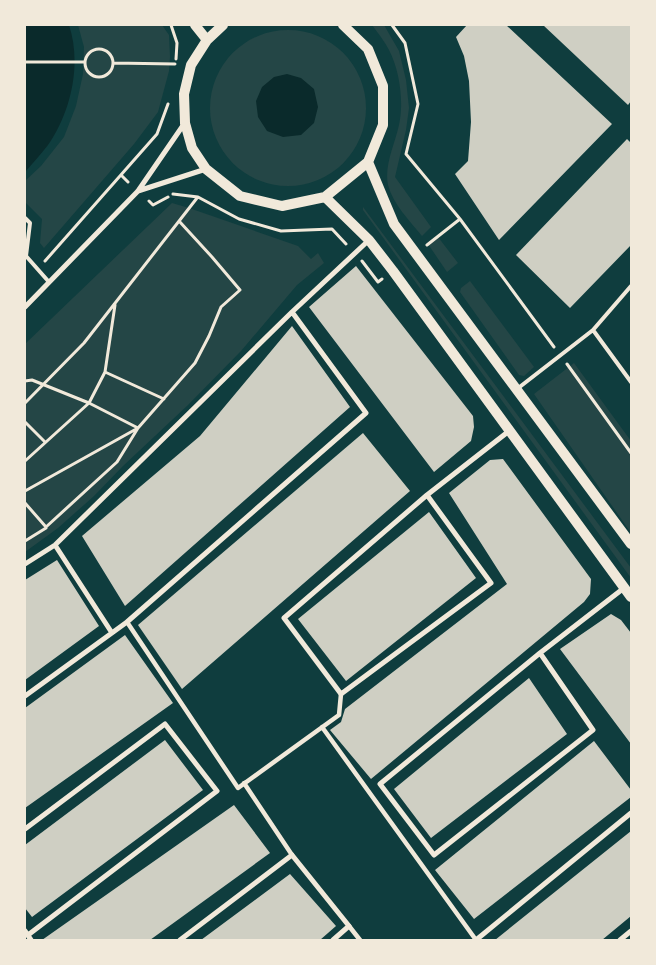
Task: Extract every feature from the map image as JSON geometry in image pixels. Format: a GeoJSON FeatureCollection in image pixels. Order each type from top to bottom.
{"type":"FeatureCollection","features":[{"type":"Feature","properties":{"kind":"main road"},"geometry":{"type":"LineString","coordinates":[[195,25],[207,40]]}},
{"type":"Feature","properties":{"kind":"main road"},"geometry":{"type":"LineString","coordinates":[[223,25],[207,40],[192,65],[184,94],[185,123],[192,148],[206,169],[240,196],[282,206],[325,197],[368,162],[383,125],[383,86],[368,49],[344,25]]}},
{"type":"Feature","properties":{"kind":"main road"},"geometry":{"type":"LineString","coordinates":[[368,162],[394,224],[631,544]]}},
{"type":"Feature","properties":{"kind":"main road"},"geometry":{"type":"LineString","coordinates":[[325,197],[369,240],[393,271],[631,597]]}},
{"type":"Feature","properties":{"kind":"street"},"geometry":{"type":"LineString","coordinates":[[25,307],[138,191],[185,123]]}},
{"type":"Feature","properties":{"kind":"street"},"geometry":{"type":"LineString","coordinates":[[138,191],[206,169]]}},
{"type":"Feature","properties":{"kind":"street"},"geometry":{"type":"LineString","coordinates":[[25,564],[54,545],[292,312],[369,240]]}},
{"type":"Feature","properties":{"kind":"street"},"geometry":{"type":"LineString","coordinates":[[25,696],[127,622],[366,412],[292,312]]}},
{"type":"Feature","properties":{"kind":"street"},"geometry":{"type":"LineString","coordinates":[[127,622],[238,788],[339,715],[341,694],[284,618],[427,495],[510,431]]}},
{"type":"Feature","properties":{"kind":"street"},"geometry":{"type":"LineString","coordinates":[[341,694],[491,583],[427,495]]}},
{"type":"Feature","properties":{"kind":"street"},"geometry":{"type":"LineString","coordinates":[[54,545],[112,633]]}},
{"type":"Feature","properties":{"kind":"street"},"geometry":{"type":"LineString","coordinates":[[540,653],[592,730],[434,855],[380,784],[540,653],[624,588]]}},
{"type":"Feature","properties":{"kind":"street"},"geometry":{"type":"LineString","coordinates":[[25,829],[166,724],[218,791],[26,933],[31,940]]}},
{"type":"Feature","properties":{"kind":"street"},"geometry":{"type":"LineString","coordinates":[[322,727],[476,940],[631,813]]}},
{"type":"Feature","properties":{"kind":"street"},"geometry":{"type":"LineString","coordinates":[[244,783],[292,855],[360,940]]}},
{"type":"Feature","properties":{"kind":"street"},"geometry":{"type":"LineString","coordinates":[[180,940],[292,855]]}},
{"type":"Feature","properties":{"kind":"street"},"geometry":{"type":"LineString","coordinates":[[333,940],[349,926]]}},
{"type":"Feature","properties":{"kind":"street"},"geometry":{"type":"LineString","coordinates":[[620,940],[631,931]]}},
{"type":"Feature","properties":{"kind":"lane"},"geometry":{"type":"LineString","coordinates":[[25,218],[30,223],[26,256],[49,282]]}},
{"type":"Feature","properties":{"kind":"lane"},"geometry":{"type":"LineString","coordinates":[[517,389],[593,330],[631,286]]}},
{"type":"Feature","properties":{"kind":"lane"},"geometry":{"type":"LineString","coordinates":[[593,330],[631,382]]}},
{"type":"Feature","properties":{"kind":"path"},"geometry":{"type":"LineString","coordinates":[[171,25],[177,43],[174,72]]}},
{"type":"Feature","properties":{"kind":"path"},"geometry":{"type":"LineString","coordinates":[[392,25],[405,43],[418,104],[406,154],[460,219],[631,452]]}},
{"type":"Feature","properties":{"kind":"path"},"geometry":{"type":"LineString","coordinates":[[102,49],[112,57],[113,63],[112,69],[108,74],[96,76],[86,68],[85,62],[86,56],[90,51],[102,49]]}},
{"type":"Feature","properties":{"kind":"path"},"geometry":{"type":"LineString","coordinates":[[25,62],[85,62]]}},
{"type":"Feature","properties":{"kind":"path"},"geometry":{"type":"LineString","coordinates":[[113,63],[175,64]]}},
{"type":"Feature","properties":{"kind":"path"},"geometry":{"type":"LineString","coordinates":[[38,270],[157,134],[168,102]]}},
{"type":"Feature","properties":{"kind":"path"},"geometry":{"type":"LineString","coordinates":[[121,176],[153,204],[173,194],[198,198],[240,219],[281,231],[332,229],[356,252],[378,282],[393,271]]}},
{"type":"Feature","properties":{"kind":"path"},"geometry":{"type":"LineString","coordinates":[[25,403],[84,344],[198,198]]}},
{"type":"Feature","properties":{"kind":"path"},"geometry":{"type":"LineString","coordinates":[[415,253],[460,219]]}},
{"type":"Feature","properties":{"kind":"path"},"geometry":{"type":"LineString","coordinates":[[25,540],[46,528],[117,462],[138,428],[195,363],[209,336],[220,307],[240,290],[179,221]]}},
{"type":"Feature","properties":{"kind":"path"},"geometry":{"type":"LineString","coordinates":[[25,461],[89,403],[105,372],[115,304]]}},
{"type":"Feature","properties":{"kind":"path"},"geometry":{"type":"LineString","coordinates":[[105,372],[164,398]]}},
{"type":"Feature","properties":{"kind":"path"},"geometry":{"type":"LineString","coordinates":[[25,381],[32,380],[89,403],[138,428]]}},
{"type":"Feature","properties":{"kind":"path"},"geometry":{"type":"LineString","coordinates":[[25,422],[45,442]]}},
{"type":"Feature","properties":{"kind":"path"},"geometry":{"type":"LineString","coordinates":[[25,491],[138,428]]}},
{"type":"Feature","properties":{"kind":"path"},"geometry":{"type":"LineString","coordinates":[[25,503],[46,528]]}},
{"type":"Feature","properties":{"kind":"shaded area"},"geometry":{"type":"Polygon","coordinates":[[[25,25],[69,25],[73,40],[74,71],[72,87],[63,118],[48,145],[25,172],[25,25]]]}},
{"type":"Feature","properties":{"kind":"shaded area"},"geometry":{"type":"Polygon","coordinates":[[[78,25],[162,25],[169,35],[169,71],[158,112],[134,144],[44,248],[40,243],[42,219],[25,202],[25,181],[41,166],[64,137],[76,106],[83,74],[84,47],[78,25]]]}},
{"type":"Feature","properties":{"kind":"shaded area"},"geometry":{"type":"Polygon","coordinates":[[[372,25],[384,25],[399,51],[406,80],[409,108],[395,177],[431,227],[422,236],[398,205],[388,185],[387,170],[400,116],[400,87],[393,58],[386,44],[372,25]]]}},
{"type":"Feature","properties":{"kind":"shaded area"},"geometry":{"type":"Polygon","coordinates":[[[288,30],[318,36],[343,53],[360,78],[366,108],[360,138],[343,163],[318,180],[288,186],[258,180],[233,163],[216,138],[210,108],[216,78],[233,53],[258,36],[288,30]]]}},
{"type":"Feature","properties":{"kind":"shaded area"},"geometry":{"type":"Polygon","coordinates":[[[287,74],[301,78],[314,89],[318,107],[314,123],[301,135],[283,137],[267,131],[258,117],[256,101],[262,87],[274,77],[287,74]]]}},
{"type":"Feature","properties":{"kind":"shaded area"},"geometry":{"type":"Polygon","coordinates":[[[172,203],[298,246],[311,259],[318,253],[324,263],[297,285],[241,351],[94,496],[58,528],[25,552],[25,344],[172,203]]]}},
{"type":"Feature","properties":{"kind":"shaded area"},"geometry":{"type":"Polygon","coordinates":[[[363,207],[631,568],[631,578],[363,210],[363,207]]]}},
{"type":"Feature","properties":{"kind":"shaded area"},"geometry":{"type":"Polygon","coordinates":[[[438,237],[458,263],[447,272],[428,244],[438,237]]]}},
{"type":"Feature","properties":{"kind":"shaded area"},"geometry":{"type":"Polygon","coordinates":[[[470,281],[534,367],[524,376],[519,375],[460,292],[461,288],[470,281]]]}},
{"type":"Feature","properties":{"kind":"shaded area"},"geometry":{"type":"Polygon","coordinates":[[[574,363],[631,441],[631,533],[534,394],[574,363]]]}},
{"type":"Feature","properties":{"kind":"building"},"geometry":{"type":"Polygon","coordinates":[[[467,25],[506,25],[612,124],[499,240],[455,174],[468,161],[471,122],[469,81],[464,56],[456,37],[467,25]]]}},
{"type":"Feature","properties":{"kind":"building"},"geometry":{"type":"Polygon","coordinates":[[[543,25],[631,25],[631,101],[628,105],[543,25]]]}},
{"type":"Feature","properties":{"kind":"building"},"geometry":{"type":"Polygon","coordinates":[[[627,139],[631,143],[631,245],[570,308],[516,255],[627,139]]]}},
{"type":"Feature","properties":{"kind":"building"},"geometry":{"type":"Polygon","coordinates":[[[356,266],[473,416],[474,427],[471,441],[434,472],[309,307],[356,266]]]}},
{"type":"Feature","properties":{"kind":"building"},"geometry":{"type":"Polygon","coordinates":[[[292,326],[350,407],[125,606],[82,536],[200,436],[292,326]]]}},
{"type":"Feature","properties":{"kind":"building"},"geometry":{"type":"Polygon","coordinates":[[[363,433],[410,491],[182,689],[138,625],[363,433]]]}},
{"type":"Feature","properties":{"kind":"building"},"geometry":{"type":"Polygon","coordinates":[[[503,459],[591,579],[590,594],[584,602],[371,779],[330,730],[341,722],[345,709],[507,584],[449,493],[490,460],[503,459]]]}},
{"type":"Feature","properties":{"kind":"building"},"geometry":{"type":"Polygon","coordinates":[[[429,512],[476,578],[346,681],[298,619],[429,512]]]}},
{"type":"Feature","properties":{"kind":"building"},"geometry":{"type":"Polygon","coordinates":[[[57,560],[99,626],[25,680],[25,580],[57,560]]]}},
{"type":"Feature","properties":{"kind":"building"},"geometry":{"type":"Polygon","coordinates":[[[611,614],[621,620],[631,633],[631,744],[560,649],[611,614]]]}},
{"type":"Feature","properties":{"kind":"building"},"geometry":{"type":"Polygon","coordinates":[[[125,635],[173,703],[25,808],[25,708],[125,635]]]}},
{"type":"Feature","properties":{"kind":"building"},"geometry":{"type":"Polygon","coordinates":[[[529,678],[567,734],[431,838],[394,789],[529,678]]]}},
{"type":"Feature","properties":{"kind":"building"},"geometry":{"type":"Polygon","coordinates":[[[165,740],[203,790],[32,917],[25,908],[25,845],[165,740]]]}},
{"type":"Feature","properties":{"kind":"building"},"geometry":{"type":"Polygon","coordinates":[[[594,741],[631,790],[631,797],[474,919],[435,870],[594,741]]]}},
{"type":"Feature","properties":{"kind":"building"},"geometry":{"type":"Polygon","coordinates":[[[234,805],[270,853],[150,940],[42,940],[234,805]]]}},
{"type":"Feature","properties":{"kind":"building"},"geometry":{"type":"Polygon","coordinates":[[[631,831],[631,916],[602,940],[495,940],[631,831]]]}},
{"type":"Feature","properties":{"kind":"building"},"geometry":{"type":"Polygon","coordinates":[[[290,874],[336,926],[320,940],[201,940],[290,874]]]}}]}
